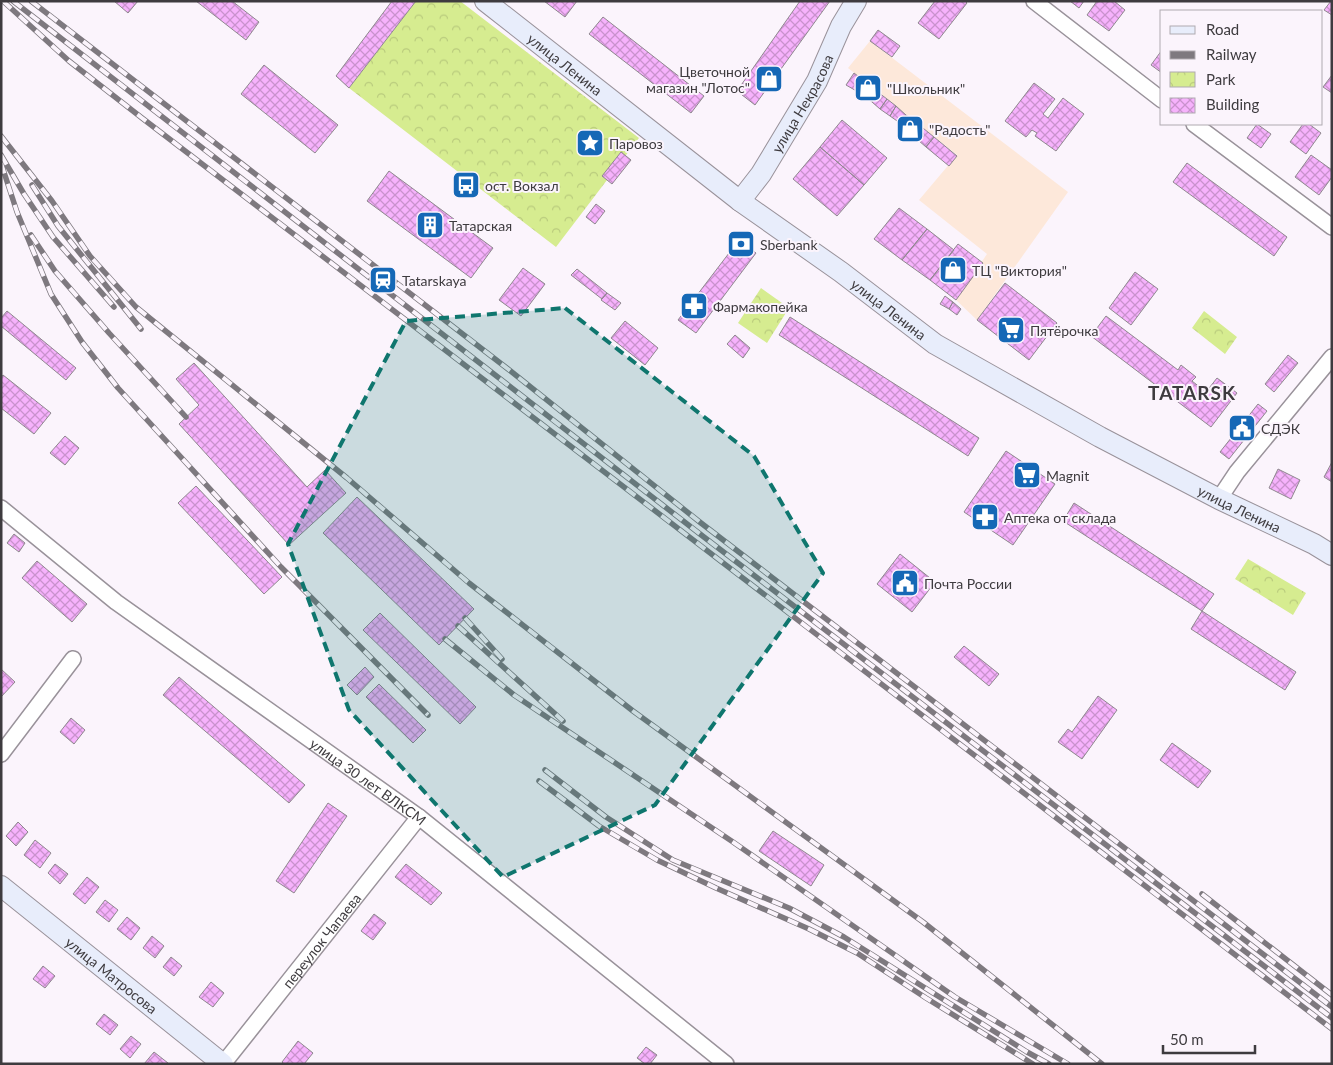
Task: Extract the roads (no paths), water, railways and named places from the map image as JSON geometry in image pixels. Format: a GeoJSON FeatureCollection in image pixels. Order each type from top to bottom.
{"type":"FeatureCollection","features":[{"type":"Feature","properties":{"kind":"main road","name":"улица Ленина"},"geometry":{"type":"LineString","coordinates":[[484,1],[740,201],[841,272],[935,344],[1100,437],[1314,544],[1332,555]]}},
{"type":"Feature","properties":{"kind":"main road","name":"улица Некрасова"},"geometry":{"type":"LineString","coordinates":[[740,201],[761,174],[817,82],[841,26],[856,1]]}},
{"type":"Feature","properties":{"kind":"main road","name":"улица Матросова"},"geometry":{"type":"LineString","coordinates":[[1,886],[223,1064]]}},
{"type":"Feature","properties":{"kind":"street"},"geometry":{"type":"LineString","coordinates":[[1034,1],[1160,98]]}},
{"type":"Feature","properties":{"kind":"street"},"geometry":{"type":"LineString","coordinates":[[1195,125],[1332,227]]}},
{"type":"Feature","properties":{"kind":"street"},"geometry":{"type":"LineString","coordinates":[[1219,498],[1237,472],[1332,357]]}},
{"type":"Feature","properties":{"kind":"street","name":"улица 30 лет ВЛКСМ"},"geometry":{"type":"LineString","coordinates":[[1,508],[116,602],[419,817],[726,1064]]}},
{"type":"Feature","properties":{"kind":"street"},"geometry":{"type":"LineString","coordinates":[[1,754],[73,659]]}},
{"type":"Feature","properties":{"kind":"street","name":"переулок Чапаева"},"geometry":{"type":"LineString","coordinates":[[223,1064],[419,817]]}},
{"type":"Feature","properties":{"kind":"railway"},"geometry":{"type":"LineString","coordinates":[[3,1],[69,61],[142,118],[1332,1029]]}},
{"type":"Feature","properties":{"kind":"railway"},"geometry":{"type":"LineString","coordinates":[[13,1],[700,534],[1332,1018]]}},
{"type":"Feature","properties":{"kind":"railway"},"geometry":{"type":"LineString","coordinates":[[31,1],[508,369],[701,523],[1332,1007]]}},
{"type":"Feature","properties":{"kind":"railway"},"geometry":{"type":"LineString","coordinates":[[1,136],[52,201],[90,256],[136,307],[347,478],[469,583],[633,711],[923,922],[1102,1064]]}},
{"type":"Feature","properties":{"kind":"railway"},"geometry":{"type":"LineString","coordinates":[[1,155],[53,237],[114,307]]}},
{"type":"Feature","properties":{"kind":"railway"},"geometry":{"type":"LineString","coordinates":[[1,163],[17,212],[51,294],[82,342],[118,388],[281,567],[428,715]]}},
{"type":"Feature","properties":{"kind":"railway"},"geometry":{"type":"LineString","coordinates":[[32,185],[58,226],[141,329]]}},
{"type":"Feature","properties":{"kind":"railway"},"geometry":{"type":"LineString","coordinates":[[31,235],[55,271],[186,417]]}},
{"type":"Feature","properties":{"kind":"railway"},"geometry":{"type":"LineString","coordinates":[[465,618],[502,659]]}},
{"type":"Feature","properties":{"kind":"railway"},"geometry":{"type":"LineString","coordinates":[[458,626],[563,721]]}},
{"type":"Feature","properties":{"kind":"railway"},"geometry":{"type":"LineString","coordinates":[[445,639],[514,695],[733,842],[955,997],[1068,1064]]}},
{"type":"Feature","properties":{"kind":"railway"},"geometry":{"type":"LineString","coordinates":[[545,770],[606,817],[673,860],[789,908],[844,937],[1049,1064]]}},
{"type":"Feature","properties":{"kind":"railway"},"geometry":{"type":"LineString","coordinates":[[539,781],[599,826],[657,860],[809,929],[857,953],[1033,1064]]}},
{"type":"Feature","properties":{"kind":"railway"},"geometry":{"type":"LineString","coordinates":[[1202,894],[1332,995]]}},
{"type":"Feature","properties":{"kind":"place","name":"Цветочной магазин \"Лотос\""},"geometry":{"type":"Point","coordinates":[769,79]}},
{"type":"Feature","properties":{"kind":"place","name":"\"Школьник\""},"geometry":{"type":"Point","coordinates":[868,88]}},
{"type":"Feature","properties":{"kind":"place","name":"\"Радость\""},"geometry":{"type":"Point","coordinates":[910,129]}},
{"type":"Feature","properties":{"kind":"place","name":"Паровоз"},"geometry":{"type":"Point","coordinates":[590,143]}},
{"type":"Feature","properties":{"kind":"place","name":"ост. Вокзал"},"geometry":{"type":"Point","coordinates":[466,185]}},
{"type":"Feature","properties":{"kind":"place","name":"Татарская"},"geometry":{"type":"Point","coordinates":[430,225]}},
{"type":"Feature","properties":{"kind":"place","name":"Sberbank"},"geometry":{"type":"Point","coordinates":[741,244]}},
{"type":"Feature","properties":{"kind":"place","name":"ТЦ \"Виктория\""},"geometry":{"type":"Point","coordinates":[953,270]}},
{"type":"Feature","properties":{"kind":"place","name":"Tatarskaya"},"geometry":{"type":"Point","coordinates":[383,280]}},
{"type":"Feature","properties":{"kind":"place","name":"Фармакопейка"},"geometry":{"type":"Point","coordinates":[694,306]}},
{"type":"Feature","properties":{"kind":"place","name":"Пятёрочка"},"geometry":{"type":"Point","coordinates":[1011,330]}},
{"type":"Feature","properties":{"kind":"place","name":"СДЭК"},"geometry":{"type":"Point","coordinates":[1242,428]}},
{"type":"Feature","properties":{"kind":"place","name":"Magnit"},"geometry":{"type":"Point","coordinates":[1027,475]}},
{"type":"Feature","properties":{"kind":"place","name":"Аптека от склада"},"geometry":{"type":"Point","coordinates":[985,517]}},
{"type":"Feature","properties":{"kind":"place","name":"Почта России"},"geometry":{"type":"Point","coordinates":[905,583]}},
{"type":"Feature","properties":{"kind":"district","name":"TATARSK"},"geometry":{"type":"Point","coordinates":[1192,392]}}]}
